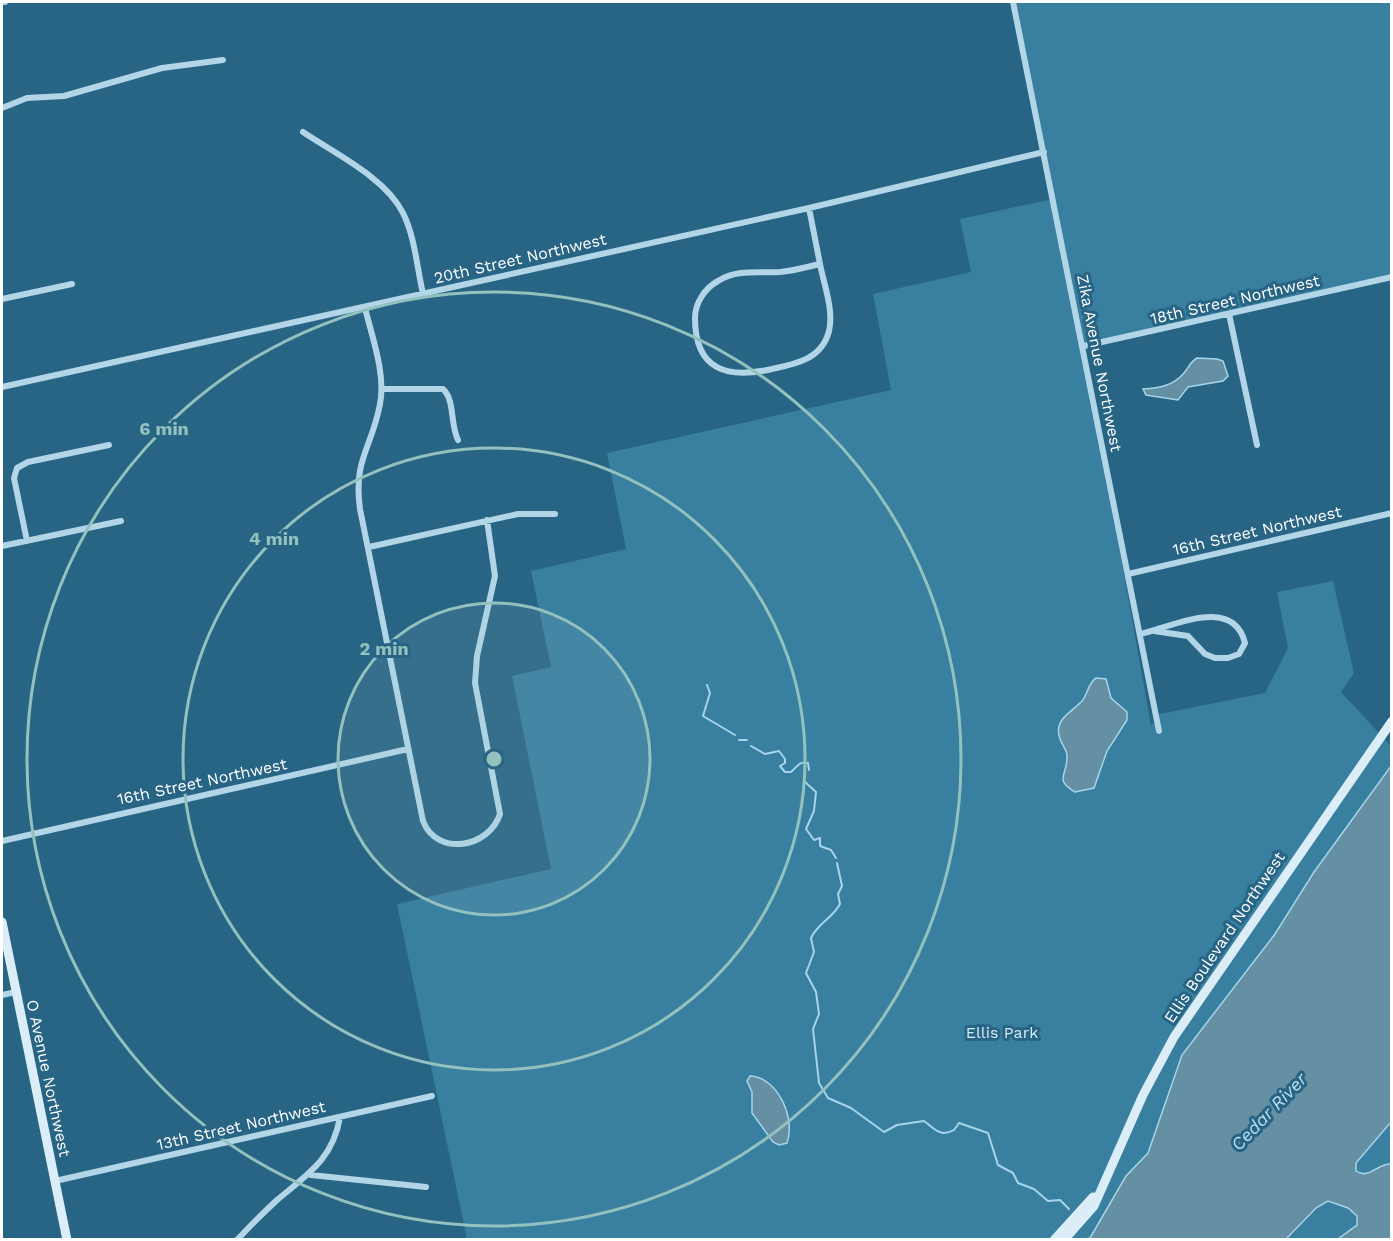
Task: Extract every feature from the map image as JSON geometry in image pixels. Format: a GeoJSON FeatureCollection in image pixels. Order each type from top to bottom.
{"type":"FeatureCollection","features":[{"type":"Feature","properties":{"kind":"street","name":"Zika Avenue Northwest"},"geometry":{"type":"LineString","coordinates":[[1013,2],[1084,346],[1158,731]]}},
{"type":"Feature","properties":{"kind":"street"},"geometry":{"type":"LineString","coordinates":[[2,108],[27,98],[64,96],[162,68],[224,60]]}},
{"type":"Feature","properties":{"kind":"street"},"geometry":{"type":"LineString","coordinates":[[303,132],[379,183],[394,197],[406,222],[423,294]]}},
{"type":"Feature","properties":{"kind":"street","name":"20th Street Northwest"},"geometry":{"type":"LineString","coordinates":[[2,387],[809,208],[1044,152]]}},
{"type":"Feature","properties":{"kind":"street"},"geometry":{"type":"LineString","coordinates":[[809,208],[820,264],[830,324],[824,344],[811,357],[794,364],[740,375],[720,369],[706,357],[697,338],[695,314],[704,292],[711,285],[730,276],[747,272],[781,272],[820,264]]}},
{"type":"Feature","properties":{"kind":"street","name":"18th Street Northwest"},"geometry":{"type":"LineString","coordinates":[[1084,346],[1392,277]]}},
{"type":"Feature","properties":{"kind":"street"},"geometry":{"type":"LineString","coordinates":[[2,299],[72,284]]}},
{"type":"Feature","properties":{"kind":"street"},"geometry":{"type":"LineString","coordinates":[[365,308],[382,389],[380,405],[358,475],[360,509],[427,832],[443,842],[469,842],[485,837],[491,832],[500,814],[475,682],[477,656],[495,576],[487,520]]}},
{"type":"Feature","properties":{"kind":"street"},"geometry":{"type":"LineString","coordinates":[[1229,314],[1257,445]]}},
{"type":"Feature","properties":{"kind":"street"},"geometry":{"type":"LineString","coordinates":[[382,389],[443,389],[451,401],[452,428],[458,440]]}},
{"type":"Feature","properties":{"kind":"street"},"geometry":{"type":"LineString","coordinates":[[27,541],[14,478],[18,468],[28,462],[109,445]]}},
{"type":"Feature","properties":{"kind":"street"},"geometry":{"type":"LineString","coordinates":[[369,547],[529,512],[555,514]]}},
{"type":"Feature","properties":{"kind":"street","name":"16th Street Northwest"},"geometry":{"type":"LineString","coordinates":[[1128,574],[1392,513]]}},
{"type":"Feature","properties":{"kind":"street"},"geometry":{"type":"LineString","coordinates":[[2,546],[121,521]]}},
{"type":"Feature","properties":{"kind":"street"},"geometry":{"type":"LineString","coordinates":[[1140,634],[1155,631],[1167,624],[1206,616],[1233,623],[1242,632],[1245,643],[1239,654],[1228,658],[1215,658],[1205,654],[1188,636],[1155,631]]}},
{"type":"Feature","properties":{"kind":"street","name":"Ellis Boulevard Northwest"},"geometry":{"type":"LineString","coordinates":[[1064,1239],[1090,1212],[1105,1184],[1153,1074],[1174,1037],[1392,721]]}},
{"type":"Feature","properties":{"kind":"street","name":"16th Street Northwest"},"geometry":{"type":"LineString","coordinates":[[2,841],[408,749]]}},
{"type":"Feature","properties":{"kind":"street","name":"O Avenue Northwest"},"geometry":{"type":"LineString","coordinates":[[2,922],[68,1239]]}},
{"type":"Feature","properties":{"kind":"street"},"geometry":{"type":"LineString","coordinates":[[2,995],[16,992]]}},
{"type":"Feature","properties":{"kind":"street","name":"13th Street Northwest"},"geometry":{"type":"LineString","coordinates":[[55,1181],[432,1096]]}},
{"type":"Feature","properties":{"kind":"street"},"geometry":{"type":"LineString","coordinates":[[237,1239],[275,1202],[311,1174],[330,1149],[337,1134],[340,1117]]}},
{"type":"Feature","properties":{"kind":"street"},"geometry":{"type":"LineString","coordinates":[[311,1174],[426,1187]]}},
{"type":"Feature","properties":{"kind":"street","name":"Ellis Boulevard Northwest"},"geometry":{"type":"LineString","coordinates":[[1054,1239],[1105,1184]]}},
{"type":"Feature","properties":{"kind":"green space","name":"Ellis Park"},"geometry":{"type":"Polygon","coordinates":[[[1013,2],[1391,2],[1391,277],[1084,347],[1151,726],[1160,714],[1265,693],[1288,648],[1277,592],[1333,581],[1354,673],[1341,692],[1392,747],[1391,766],[1314,872],[1275,934],[1182,1055],[1148,1153],[1126,1176],[1090,1238],[467,1239],[397,904],[551,869],[512,676],[551,667],[531,571],[626,549],[607,453],[891,390],[873,294],[971,272],[960,219],[1053,199],[1013,2]]]}},
{"type":"Feature","properties":{"kind":"green space"},"geometry":{"type":"Polygon","coordinates":[[[1391,1122],[1391,1164],[1365,1174],[1356,1171],[1356,1163],[1391,1122]]]}},
{"type":"Feature","properties":{"kind":"green space"},"geometry":{"type":"Polygon","coordinates":[[[1328,1201],[1348,1208],[1357,1216],[1358,1225],[1338,1239],[1286,1240],[1316,1208],[1328,1201]]]}},
{"type":"Feature","properties":{"kind":"water"},"geometry":{"type":"Polygon","coordinates":[[[1197,358],[1223,361],[1228,376],[1223,381],[1188,387],[1178,400],[1146,395],[1143,389],[1170,384],[1197,358]]]}},
{"type":"Feature","properties":{"kind":"water"},"geometry":{"type":"Polygon","coordinates":[[[1096,678],[1106,679],[1111,698],[1127,712],[1127,720],[1107,751],[1094,788],[1075,792],[1068,788],[1063,780],[1067,756],[1058,732],[1059,726],[1064,717],[1082,701],[1096,678]]]}},
{"type":"Feature","properties":{"kind":"water","name":"Cedar River"},"geometry":{"type":"Polygon","coordinates":[[[1391,766],[1391,1122],[1356,1163],[1356,1171],[1365,1174],[1391,1164],[1391,1239],[1338,1239],[1357,1225],[1357,1216],[1348,1208],[1328,1201],[1316,1208],[1286,1239],[1085,1239],[1090,1238],[1126,1176],[1148,1153],[1182,1055],[1275,934],[1314,872],[1391,766]]]}},
{"type":"Feature","properties":{"kind":"water"},"geometry":{"type":"Polygon","coordinates":[[[750,1076],[760,1078],[769,1084],[782,1101],[789,1123],[787,1143],[779,1145],[773,1142],[752,1113],[752,1092],[747,1081],[750,1076]]]}},
{"type":"Feature","properties":{"kind":"waterway"},"geometry":{"type":"LineString","coordinates":[[707,685],[710,693],[703,716],[735,735]]}},
{"type":"Feature","properties":{"kind":"waterway"},"geometry":{"type":"LineString","coordinates":[[739,740],[747,740]]}},
{"type":"Feature","properties":{"kind":"waterway"},"geometry":{"type":"LineString","coordinates":[[751,746],[765,754],[779,751],[785,759],[785,763],[780,766],[785,772],[791,772],[802,763],[808,763],[809,770]]}},
{"type":"Feature","properties":{"kind":"waterway"},"geometry":{"type":"LineString","coordinates":[[805,777],[804,781],[816,792],[814,811],[806,829],[814,840],[820,838],[820,846],[831,850],[836,858]]}},
{"type":"Feature","properties":{"kind":"waterway"},"geometry":{"type":"LineString","coordinates":[[837,863],[842,886],[838,894],[840,904],[833,914],[817,928],[811,938],[814,952],[806,973],[816,992],[819,1014],[813,1029],[819,1083],[828,1098],[851,1108],[884,1132],[897,1125],[924,1121],[941,1133],[954,1130],[959,1123],[988,1133],[998,1165],[1013,1173],[1018,1183],[1034,1189],[1048,1201],[1060,1200],[1069,1209]]}}]}
